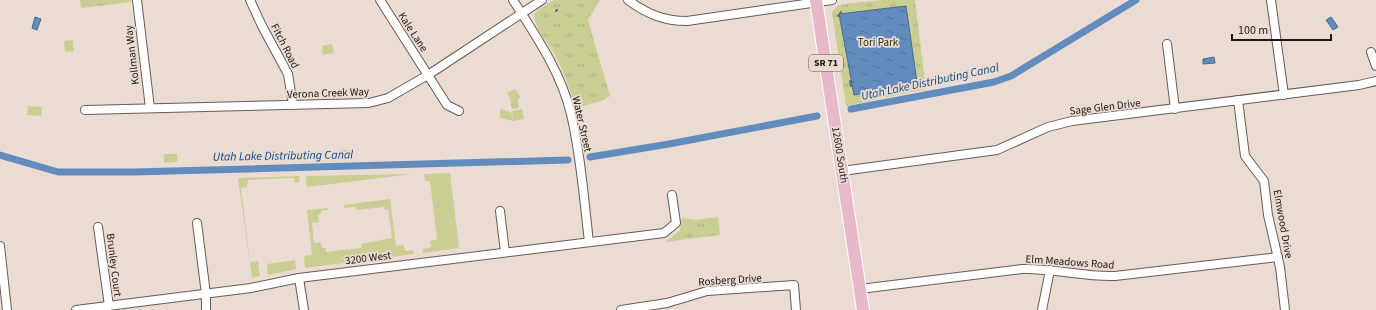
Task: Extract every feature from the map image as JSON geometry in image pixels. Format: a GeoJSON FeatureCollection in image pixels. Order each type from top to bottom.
{"type":"FeatureCollection","features":[{"type":"Feature","properties":{"kind":"main road","name":"12600 South"},"geometry":{"type":"LineString","coordinates":[[816,1],[863,310]]}},
{"type":"Feature","properties":{"kind":"street","name":"Kollman Way"},"geometry":{"type":"LineString","coordinates":[[137,0],[150,108]]}},
{"type":"Feature","properties":{"kind":"street","name":"Fitch Road"},"geometry":{"type":"LineString","coordinates":[[250,0],[262,26],[288,74],[293,105]]}},
{"type":"Feature","properties":{"kind":"street","name":"Kale Lane"},"geometry":{"type":"LineString","coordinates":[[380,0],[447,105],[460,111]]}},
{"type":"Feature","properties":{"kind":"street","name":"Water Street"},"geometry":{"type":"LineString","coordinates":[[513,0],[545,50],[571,114],[579,159],[590,242]]}},
{"type":"Feature","properties":{"kind":"street","name":"Verona Creek Way"},"geometry":{"type":"LineString","coordinates":[[85,110],[369,103],[388,98],[428,75],[542,0]]}},
{"type":"Feature","properties":{"kind":"street"},"geometry":{"type":"LineString","coordinates":[[628,0],[653,16],[670,21],[687,21],[816,1],[832,0]]}},
{"type":"Feature","properties":{"kind":"street"},"geometry":{"type":"LineString","coordinates":[[1271,0],[1284,95]]}},
{"type":"Feature","properties":{"kind":"street"},"geometry":{"type":"LineString","coordinates":[[1167,44],[1175,109]]}},
{"type":"Feature","properties":{"kind":"street"},"geometry":{"type":"LineString","coordinates":[[1371,52],[1376,66]]}},
{"type":"Feature","properties":{"kind":"street","name":"Sage Glen Drive"},"geometry":{"type":"LineString","coordinates":[[842,171],[997,150],[1048,127],[1072,121],[1284,95],[1376,81]]}},
{"type":"Feature","properties":{"kind":"street","name":"Elmwood Drive"},"geometry":{"type":"LineString","coordinates":[[1238,100],[1245,156],[1264,181],[1268,215],[1278,257],[1285,310]]}},
{"type":"Feature","properties":{"kind":"street","name":"3200 West"},"geometry":{"type":"LineString","coordinates":[[76,310],[251,288],[299,278],[664,233],[676,223],[672,195]]}},
{"type":"Feature","properties":{"kind":"street"},"geometry":{"type":"LineString","coordinates":[[500,211],[505,252]]}},
{"type":"Feature","properties":{"kind":"street"},"geometry":{"type":"LineString","coordinates":[[197,223],[206,294],[206,310]]}},
{"type":"Feature","properties":{"kind":"street","name":"Brunley Court"},"geometry":{"type":"LineString","coordinates":[[98,227],[109,306]]}},
{"type":"Feature","properties":{"kind":"street"},"geometry":{"type":"LineString","coordinates":[[0,246],[7,310]]}},
{"type":"Feature","properties":{"kind":"street","name":"Elm Meadows Road"},"geometry":{"type":"LineString","coordinates":[[860,289],[1022,270],[1050,270],[1088,276],[1115,276],[1278,257]]}},
{"type":"Feature","properties":{"kind":"street"},"geometry":{"type":"LineString","coordinates":[[1042,310],[1050,270]]}},
{"type":"Feature","properties":{"kind":"street"},"geometry":{"type":"LineString","coordinates":[[299,278],[304,310]]}},
{"type":"Feature","properties":{"kind":"street","name":"Rosberg Drive"},"geometry":{"type":"LineString","coordinates":[[621,310],[667,303],[707,291],[794,285],[796,310]]}},
{"type":"Feature","properties":{"kind":"green space"},"geometry":{"type":"Polygon","coordinates":[[[80,0],[131,0],[131,2],[81,8],[80,0]]]}},
{"type":"Feature","properties":{"kind":"green space"},"geometry":{"type":"Polygon","coordinates":[[[554,0],[600,0],[588,20],[610,96],[604,100],[576,108],[569,87],[554,53],[539,30],[535,20],[534,15],[538,10],[554,0]]]}},
{"type":"Feature","properties":{"kind":"green space","name":"Tori Park"},"geometry":{"type":"Polygon","coordinates":[[[880,0],[915,0],[926,89],[846,106],[832,12],[838,5],[880,0]]]}},
{"type":"Feature","properties":{"kind":"green space"},"geometry":{"type":"Polygon","coordinates":[[[73,40],[74,51],[65,52],[64,41],[73,40]]]}},
{"type":"Feature","properties":{"kind":"green space"},"geometry":{"type":"Polygon","coordinates":[[[332,44],[334,53],[323,55],[322,46],[332,44]]]}},
{"type":"Feature","properties":{"kind":"green space"},"geometry":{"type":"Polygon","coordinates":[[[515,89],[520,97],[518,99],[519,108],[512,109],[507,93],[515,89]]]}},
{"type":"Feature","properties":{"kind":"green space"},"geometry":{"type":"Polygon","coordinates":[[[28,106],[42,107],[41,116],[27,115],[28,106]]]}},
{"type":"Feature","properties":{"kind":"green space"},"geometry":{"type":"Polygon","coordinates":[[[500,109],[511,112],[513,121],[500,118],[500,109]]]}},
{"type":"Feature","properties":{"kind":"green space"},"geometry":{"type":"Polygon","coordinates":[[[522,109],[524,119],[513,121],[512,111],[522,109]]]}},
{"type":"Feature","properties":{"kind":"green space"},"geometry":{"type":"Polygon","coordinates":[[[341,150],[348,150],[352,153],[352,160],[341,160],[341,150]]]}},
{"type":"Feature","properties":{"kind":"green space"},"geometry":{"type":"Polygon","coordinates":[[[252,152],[256,152],[258,153],[258,161],[252,162],[249,159],[249,155],[252,152]]]}},
{"type":"Feature","properties":{"kind":"green space"},"geometry":{"type":"Polygon","coordinates":[[[164,154],[177,154],[177,162],[164,163],[164,154]]]}},
{"type":"Feature","properties":{"kind":"green space"},"geometry":{"type":"Polygon","coordinates":[[[450,173],[459,248],[423,253],[423,249],[431,247],[430,241],[437,239],[430,181],[425,181],[424,174],[450,173]]]}},
{"type":"Feature","properties":{"kind":"green space"},"geometry":{"type":"Polygon","coordinates":[[[412,174],[307,187],[306,176],[412,174]]]}},
{"type":"Feature","properties":{"kind":"green space"},"geometry":{"type":"Polygon","coordinates":[[[299,176],[300,182],[295,183],[294,178],[248,180],[247,187],[241,188],[250,262],[258,261],[260,276],[252,278],[238,178],[299,176]]]}},
{"type":"Feature","properties":{"kind":"green space"},"geometry":{"type":"Polygon","coordinates":[[[390,199],[396,246],[404,245],[405,251],[413,250],[414,254],[305,268],[304,256],[312,255],[307,210],[328,208],[328,210],[321,211],[321,214],[318,215],[319,222],[312,223],[314,243],[321,242],[322,248],[326,248],[326,252],[361,248],[361,244],[392,238],[388,209],[385,210],[384,207],[357,210],[356,207],[344,208],[344,205],[390,199]]]}},
{"type":"Feature","properties":{"kind":"green space"},"geometry":{"type":"Polygon","coordinates":[[[718,217],[720,235],[665,242],[680,230],[682,218],[696,220],[718,217]]]}},
{"type":"Feature","properties":{"kind":"green space"},"geometry":{"type":"Polygon","coordinates":[[[295,260],[296,269],[268,275],[267,264],[295,260]]]}},
{"type":"Feature","properties":{"kind":"water","name":"Tori Park"},"geometry":{"type":"Polygon","coordinates":[[[906,6],[917,82],[854,95],[839,14],[906,6]]]}},
{"type":"Feature","properties":{"kind":"water"},"geometry":{"type":"Polygon","coordinates":[[[35,17],[41,19],[37,30],[32,28],[35,17]]]}},
{"type":"Feature","properties":{"kind":"water"},"geometry":{"type":"Polygon","coordinates":[[[1331,17],[1338,27],[1333,30],[1326,20],[1331,17]]]}},
{"type":"Feature","properties":{"kind":"water"},"geometry":{"type":"Polygon","coordinates":[[[1214,57],[1215,63],[1203,64],[1203,59],[1214,57]]]}},
{"type":"Feature","properties":{"kind":"waterway","name":"Utah Lake Distributing Canal"},"geometry":{"type":"LineString","coordinates":[[851,109],[994,82],[1011,76],[1136,0]]}},
{"type":"Feature","properties":{"kind":"waterway"},"geometry":{"type":"LineString","coordinates":[[838,16],[841,12]]}},
{"type":"Feature","properties":{"kind":"waterway"},"geometry":{"type":"LineString","coordinates":[[850,81],[851,86]]}},
{"type":"Feature","properties":{"kind":"waterway","name":"Utah Lake Distributing Canal"},"geometry":{"type":"LineString","coordinates":[[590,157],[669,144],[817,116]]}},
{"type":"Feature","properties":{"kind":"waterway","name":"Utah Lake Distributing Canal"},"geometry":{"type":"LineString","coordinates":[[0,155],[58,172],[134,172],[568,160]]}}]}
